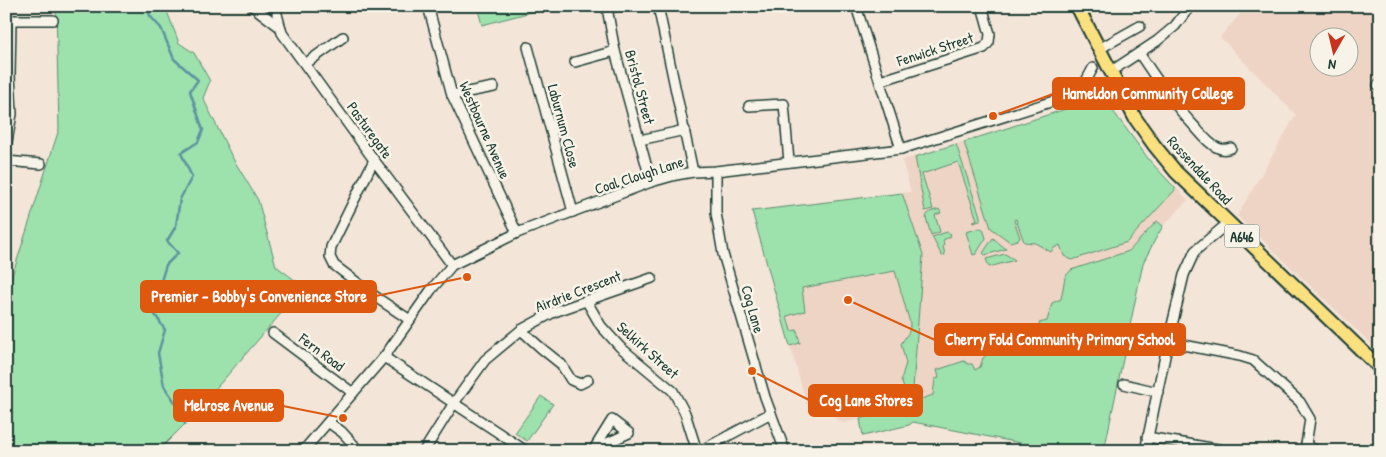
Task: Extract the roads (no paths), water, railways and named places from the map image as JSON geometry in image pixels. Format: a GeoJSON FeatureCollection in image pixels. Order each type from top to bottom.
{"type":"FeatureCollection","features":[{"type":"Feature","properties":{"kind":"highway","name":"Rossendale Road"},"geometry":{"type":"LineString","coordinates":[[1077,6],[1110,72],[1140,125],[1176,172],[1380,368]]}},
{"type":"Feature","properties":{"kind":"street"},"geometry":{"type":"LineString","coordinates":[[252,6],[281,28]]}},
{"type":"Feature","properties":{"kind":"street","name":"Pasturegate"},"geometry":{"type":"LineString","coordinates":[[277,6],[282,33],[452,265]]}},
{"type":"Feature","properties":{"kind":"street","name":"Westbourne Avenue"},"geometry":{"type":"LineString","coordinates":[[428,6],[452,95],[517,233]]}},
{"type":"Feature","properties":{"kind":"street","name":"Bristol Street"},"geometry":{"type":"LineString","coordinates":[[617,6],[607,8],[615,51],[651,182]]}},
{"type":"Feature","properties":{"kind":"street"},"geometry":{"type":"LineString","coordinates":[[658,6],[693,172]]}},
{"type":"Feature","properties":{"kind":"street"},"geometry":{"type":"LineString","coordinates":[[856,6],[901,149]]}},
{"type":"Feature","properties":{"kind":"street","name":"Fenwick Street"},"geometry":{"type":"LineString","coordinates":[[880,82],[984,48],[989,42],[990,34],[982,6]]}},
{"type":"Feature","properties":{"kind":"street"},"geometry":{"type":"LineString","coordinates":[[1110,72],[1157,41],[1175,26],[1188,9],[1188,6]]}},
{"type":"Feature","properties":{"kind":"street"},"geometry":{"type":"LineString","coordinates":[[6,147],[12,114],[9,20],[53,20]]}},
{"type":"Feature","properties":{"kind":"street"},"geometry":{"type":"LineString","coordinates":[[1099,49],[1140,26]]}},
{"type":"Feature","properties":{"kind":"street"},"geometry":{"type":"LineString","coordinates":[[305,64],[343,37]]}},
{"type":"Feature","properties":{"kind":"street","name":"Laburnum Close"},"geometry":{"type":"LineString","coordinates":[[528,47],[573,212]]}},
{"type":"Feature","properties":{"kind":"street"},"geometry":{"type":"LineString","coordinates":[[576,62],[615,51]]}},
{"type":"Feature","properties":{"kind":"street"},"geometry":{"type":"LineString","coordinates":[[1139,53],[1176,106],[1204,137],[1217,148],[1226,150],[1231,148]]}},
{"type":"Feature","properties":{"kind":"street"},"geometry":{"type":"LineString","coordinates":[[1076,94],[1093,68]]}},
{"type":"Feature","properties":{"kind":"street"},"geometry":{"type":"LineString","coordinates":[[452,95],[494,87]]}},
{"type":"Feature","properties":{"kind":"street","name":"Coal Clough Lane"},"geometry":{"type":"LineString","coordinates":[[303,451],[384,358],[431,290],[452,265],[517,233],[651,182],[676,175],[901,149],[1076,94],[1120,90]]}},
{"type":"Feature","properties":{"kind":"street"},"geometry":{"type":"LineString","coordinates":[[749,106],[784,104],[789,162]]}},
{"type":"Feature","properties":{"kind":"street"},"geometry":{"type":"LineString","coordinates":[[640,140],[685,130]]}},
{"type":"Feature","properties":{"kind":"street"},"geometry":{"type":"LineString","coordinates":[[374,160],[331,247],[330,257],[334,266],[410,320]]}},
{"type":"Feature","properties":{"kind":"street"},"geometry":{"type":"LineString","coordinates":[[6,161],[41,164]]}},
{"type":"Feature","properties":{"kind":"street","name":"Cog Lane"},"geometry":{"type":"LineString","coordinates":[[716,171],[716,213],[723,254],[764,397],[785,451]]}},
{"type":"Feature","properties":{"kind":"street"},"geometry":{"type":"LineString","coordinates":[[1145,451],[1184,275],[1194,251],[1228,223]]}},
{"type":"Feature","properties":{"kind":"street","name":"Airdrie Crescent"},"geometry":{"type":"LineString","coordinates":[[424,451],[454,403],[485,360],[521,330],[554,312],[652,278]]}},
{"type":"Feature","properties":{"kind":"street","name":"Selkirk Street"},"geometry":{"type":"LineString","coordinates":[[586,300],[601,326],[620,347],[673,391],[685,413],[699,451]]}},
{"type":"Feature","properties":{"kind":"street"},"geometry":{"type":"LineString","coordinates":[[521,330],[561,364],[571,380],[580,384],[588,380]]}},
{"type":"Feature","properties":{"kind":"street","name":"Fern Road"},"geometry":{"type":"LineString","coordinates":[[273,333],[353,393]]}},
{"type":"Feature","properties":{"kind":"street"},"geometry":{"type":"LineString","coordinates":[[1168,342],[1252,360],[1300,402],[1310,419],[1306,448],[1317,451]]}},
{"type":"Feature","properties":{"kind":"street"},"geometry":{"type":"LineString","coordinates":[[384,358],[526,451]]}},
{"type":"Feature","properties":{"kind":"street"},"geometry":{"type":"LineString","coordinates":[[1124,384],[1158,392]]}},
{"type":"Feature","properties":{"kind":"street"},"geometry":{"type":"LineString","coordinates":[[699,451],[771,413]]}},
{"type":"Feature","properties":{"kind":"street"},"geometry":{"type":"LineString","coordinates":[[328,422],[342,432],[354,445]]}},
{"type":"Feature","properties":{"kind":"street"},"geometry":{"type":"LineString","coordinates":[[1148,437],[1229,451]]}},
{"type":"Feature","properties":{"kind":"street"},"geometry":{"type":"LineString","coordinates":[[508,451],[514,443]]}},
{"type":"Feature","properties":{"kind":"waterway"},"geometry":{"type":"LineString","coordinates":[[147,6],[150,16],[161,28],[174,59],[198,80],[190,91],[203,130],[198,142],[181,153],[192,177],[180,199],[176,226],[167,241],[178,253],[166,265],[161,281],[147,286],[147,302],[165,330],[158,353],[164,386],[181,411],[185,424]]}},
{"type":"Feature","properties":{"kind":"place","name":"Hameldon Community College"},"geometry":{"type":"Point","coordinates":[993,116]}},
{"type":"Feature","properties":{"kind":"place","name":"Premier - Bobby's Convenience Store"},"geometry":{"type":"Point","coordinates":[467,277]}},
{"type":"Feature","properties":{"kind":"place","name":"Cherry Fold Community Primary School"},"geometry":{"type":"Point","coordinates":[848,300]}},
{"type":"Feature","properties":{"kind":"place","name":"Cog Lane Stores"},"geometry":{"type":"Point","coordinates":[752,371]}},
{"type":"Feature","properties":{"kind":"place","name":"Melrose Avenue"},"geometry":{"type":"Point","coordinates":[343,418]}}]}
